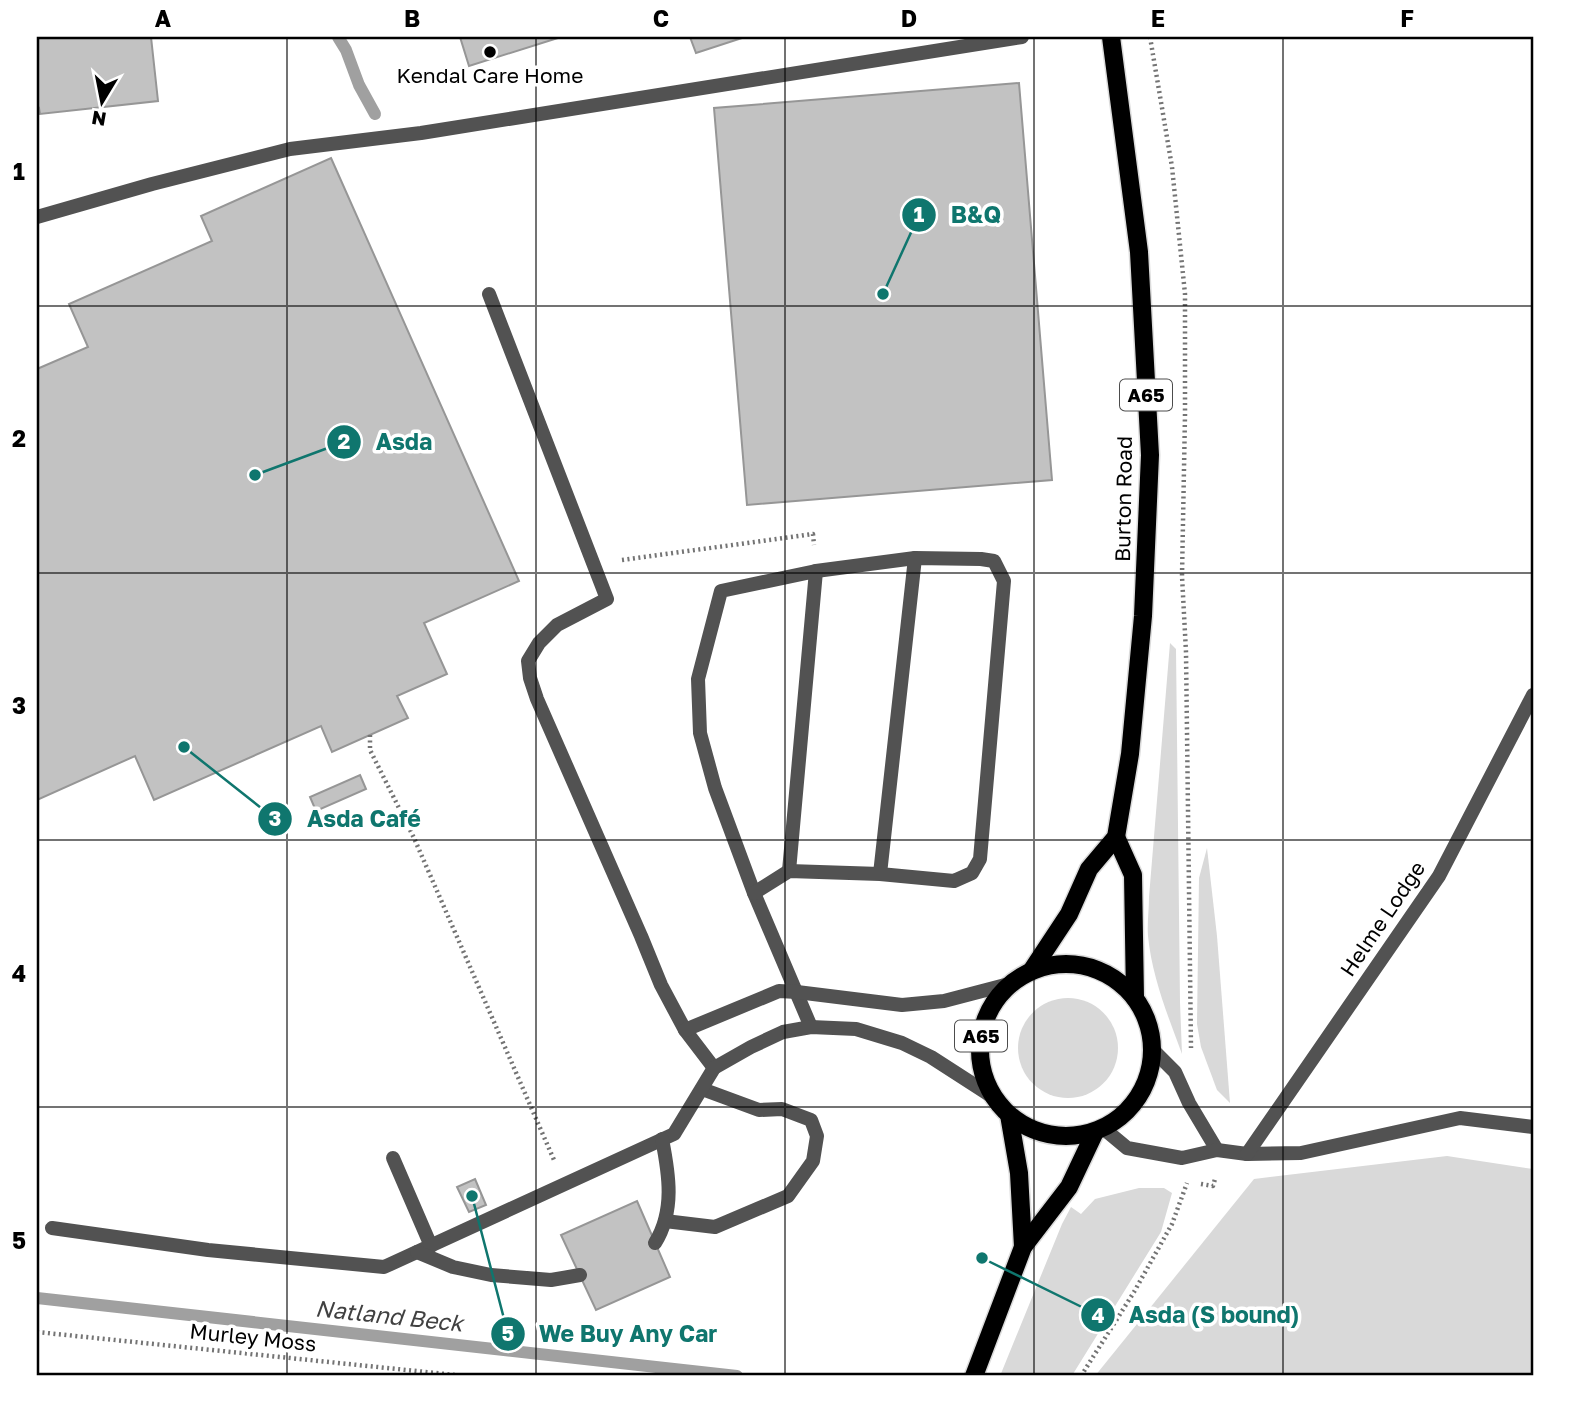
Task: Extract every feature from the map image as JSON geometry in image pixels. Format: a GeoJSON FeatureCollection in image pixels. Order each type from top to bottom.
{"type":"FeatureCollection","features":[{"type":"Feature","properties":{"kind":"main road","name":"Burton Road"},"geometry":{"type":"LineString","coordinates":[[1032,970],[1069,914],[1089,869],[1116,836],[1130,754],[1143,616],[1150,455],[1139,252],[1111,37]]}},
{"type":"Feature","properties":{"kind":"main road","name":"A65"},"geometry":{"type":"LineString","coordinates":[[1116,836],[1133,876],[1135,998]]}},
{"type":"Feature","properties":{"kind":"main road","name":"A65"},"geometry":{"type":"LineString","coordinates":[[1060,963],[1088,966],[1114,978],[1135,998],[1149,1022],[1153,1050],[1150,1074],[1140,1096],[1124,1115],[1099,1130],[1073,1137],[1049,1135],[1028,1128],[1009,1115],[993,1097],[982,1075],[979,1050],[982,1025],[993,1003],[1009,984],[1032,970],[1060,963]]}},
{"type":"Feature","properties":{"kind":"main road","name":"A65"},"geometry":{"type":"LineString","coordinates":[[1009,1115],[1019,1172],[1023,1247]]}},
{"type":"Feature","properties":{"kind":"main road","name":"A65"},"geometry":{"type":"LineString","coordinates":[[974,1376],[1023,1247],[1069,1187],[1099,1130]]}},
{"type":"Feature","properties":{"kind":"street"},"geometry":{"type":"LineString","coordinates":[[37,217],[290,149],[435,131],[1021,37]]}},
{"type":"Feature","properties":{"kind":"street"},"geometry":{"type":"LineString","coordinates":[[489,293],[607,599],[557,625],[539,643],[528,661],[530,678],[661,985],[685,1030],[715,1068]]}},
{"type":"Feature","properties":{"kind":"street"},"geometry":{"type":"LineString","coordinates":[[880,874],[915,558]]}},
{"type":"Feature","properties":{"kind":"street"},"geometry":{"type":"LineString","coordinates":[[754,893],[789,871],[880,874],[954,881],[972,873],[979,859],[1004,581],[994,561],[915,558],[816,571],[721,591],[698,679],[700,733],[715,788],[754,893],[811,1027]]}},
{"type":"Feature","properties":{"kind":"street"},"geometry":{"type":"LineString","coordinates":[[789,871],[816,571]]}},
{"type":"Feature","properties":{"kind":"street","name":"Helme Lodge"},"geometry":{"type":"LineString","coordinates":[[1247,1154],[1439,876],[1533,695]]}},
{"type":"Feature","properties":{"kind":"street"},"geometry":{"type":"LineString","coordinates":[[685,1030],[779,991],[902,1006],[944,1001],[1009,984]]}},
{"type":"Feature","properties":{"kind":"street"},"geometry":{"type":"LineString","coordinates":[[52,1228],[208,1250],[384,1267],[674,1134],[715,1068],[783,1032],[811,1027],[856,1028],[902,1043],[931,1057],[993,1097]]}},
{"type":"Feature","properties":{"kind":"street"},"geometry":{"type":"LineString","coordinates":[[1153,1050],[1175,1072],[1189,1103],[1217,1150]]}},
{"type":"Feature","properties":{"kind":"street"},"geometry":{"type":"LineString","coordinates":[[665,1221],[715,1227],[788,1196],[813,1161],[817,1136],[811,1120],[782,1109],[759,1110],[702,1089]]}},
{"type":"Feature","properties":{"kind":"street"},"geometry":{"type":"LineString","coordinates":[[1099,1130],[1127,1148],[1182,1158],[1217,1150],[1247,1154],[1301,1153],[1460,1118],[1533,1127]]}},
{"type":"Feature","properties":{"kind":"street"},"geometry":{"type":"LineString","coordinates":[[655,1243],[663,1230],[668,1206],[669,1177],[662,1139]]}},
{"type":"Feature","properties":{"kind":"street"},"geometry":{"type":"LineString","coordinates":[[393,1158],[424,1249],[453,1266],[491,1275],[551,1280],[580,1275]]}},
{"type":"Feature","properties":{"kind":"path"},"geometry":{"type":"LineString","coordinates":[[1150,37],[1172,167],[1185,294],[1182,576],[1186,652],[1191,1048],[1194,1059]]}},
{"type":"Feature","properties":{"kind":"path"},"geometry":{"type":"LineString","coordinates":[[593,563],[813,534],[816,571]]}},
{"type":"Feature","properties":{"kind":"path"},"geometry":{"type":"LineString","coordinates":[[370,735],[370,750],[414,838],[564,1185]]}},
{"type":"Feature","properties":{"kind":"path"},"geometry":{"type":"LineString","coordinates":[[1200,1184],[1213,1186],[1216,1175]]}},
{"type":"Feature","properties":{"kind":"path"},"geometry":{"type":"LineString","coordinates":[[1081,1376],[1134,1292],[1172,1224],[1188,1181]]}},
{"type":"Feature","properties":{"kind":"path","name":"Murley Moss"},"geometry":{"type":"LineString","coordinates":[[37,1332],[465,1376]]}},
{"type":"Feature","properties":{"kind":"shaded area"},"geometry":{"type":"Polygon","coordinates":[[[1170,643],[1176,649],[1182,1054],[1157,981],[1148,931],[1170,643]]]}},
{"type":"Feature","properties":{"kind":"shaded area"},"geometry":{"type":"Polygon","coordinates":[[[1207,848],[1230,1103],[1217,1090],[1201,1047],[1197,1024],[1199,878],[1207,848]]]}},
{"type":"Feature","properties":{"kind":"shaded area"},"geometry":{"type":"Polygon","coordinates":[[[1068,998],[1087,1002],[1104,1012],[1114,1029],[1118,1048],[1114,1067],[1104,1084],[1087,1094],[1068,1098],[1049,1094],[1032,1084],[1022,1067],[1018,1048],[1022,1029],[1032,1012],[1049,1002],[1068,998]]]}},
{"type":"Feature","properties":{"kind":"shaded area"},"geometry":{"type":"Polygon","coordinates":[[[1447,1156],[1533,1169],[1533,1376],[1095,1376],[1254,1179],[1447,1156]]]}},
{"type":"Feature","properties":{"kind":"shaded area"},"geometry":{"type":"Polygon","coordinates":[[[1139,1188],[1164,1188],[1172,1193],[1161,1232],[1073,1374],[1000,1376],[1071,1207],[1081,1214],[1095,1199],[1139,1188]]]}},
{"type":"Feature","properties":{"kind":"building"},"geometry":{"type":"Polygon","coordinates":[[[37,37],[151,37],[158,101],[40,114],[39,108],[37,109],[37,37]]]}},
{"type":"Feature","properties":{"kind":"building","name":"Kendal Care Home"},"geometry":{"type":"Polygon","coordinates":[[[460,37],[561,37],[469,66],[460,37]]]}},
{"type":"Feature","properties":{"kind":"building"},"geometry":{"type":"Polygon","coordinates":[[[690,37],[745,37],[696,53],[690,37]]]}},
{"type":"Feature","properties":{"kind":"building"},"geometry":{"type":"Polygon","coordinates":[[[1019,83],[1052,480],[747,505],[714,108],[1019,83]]]}},
{"type":"Feature","properties":{"kind":"building"},"geometry":{"type":"Polygon","coordinates":[[[331,158],[519,581],[424,623],[447,674],[397,696],[408,718],[332,752],[321,726],[154,800],[135,756],[37,800],[37,369],[88,347],[69,304],[212,241],[201,216],[331,158]]]}},
{"type":"Feature","properties":{"kind":"building"},"geometry":{"type":"Polygon","coordinates":[[[360,775],[366,789],[316,811],[310,797],[360,775]]]}},
{"type":"Feature","properties":{"kind":"building"},"geometry":{"type":"Polygon","coordinates":[[[475,1179],[486,1205],[469,1212],[457,1187],[475,1179]]]}},
{"type":"Feature","properties":{"kind":"building"},"geometry":{"type":"Polygon","coordinates":[[[637,1201],[670,1277],[596,1310],[561,1235],[637,1201]]]}},
{"type":"Feature","properties":{"kind":"waterway"},"geometry":{"type":"LineString","coordinates":[[338,37],[375,114]]}},
{"type":"Feature","properties":{"kind":"waterway","name":"Natland Beck"},"geometry":{"type":"LineString","coordinates":[[37,1298],[737,1376]]}},
{"type":"Feature","properties":{"kind":"place","name":"Kendal Care Home"},"geometry":{"type":"Point","coordinates":[490,52]}},
{"type":"Feature","properties":{"kind":"place","name":"B&Q"},"geometry":{"type":"Point","coordinates":[883,294]}},
{"type":"Feature","properties":{"kind":"place","name":"Asda"},"geometry":{"type":"Point","coordinates":[255,475]}},
{"type":"Feature","properties":{"kind":"place","name":"Asda Café"},"geometry":{"type":"Point","coordinates":[184,747]}},
{"type":"Feature","properties":{"kind":"place","name":"We Buy Any Car"},"geometry":{"type":"Point","coordinates":[472,1196]}},
{"type":"Feature","properties":{"kind":"place","name":"Asda (S bound)"},"geometry":{"type":"Point","coordinates":[982,1258]}}]}
